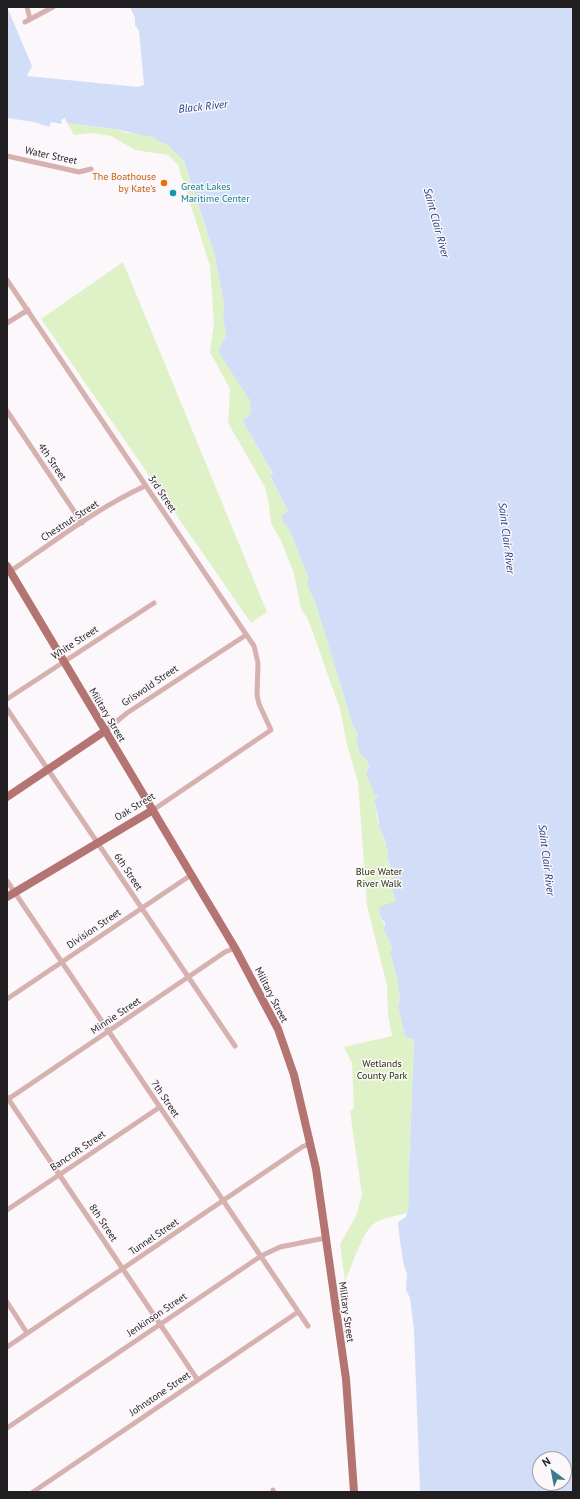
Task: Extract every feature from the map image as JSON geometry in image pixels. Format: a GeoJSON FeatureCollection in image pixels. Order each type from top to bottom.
{"type":"FeatureCollection","features":[{"type":"Feature","properties":{"kind":"main road","name":"Military Street"},"geometry":{"type":"LineString","coordinates":[[8,570],[235,948],[278,1029],[294,1075],[311,1143],[346,1379],[354,1492]]}},
{"type":"Feature","properties":{"kind":"main road","name":"Griswold Street"},"geometry":{"type":"LineString","coordinates":[[7,797],[104,731]]}},
{"type":"Feature","properties":{"kind":"main road","name":"Oak Street"},"geometry":{"type":"LineString","coordinates":[[7,897],[153,810]]}},
{"type":"Feature","properties":{"kind":"street"},"geometry":{"type":"LineString","coordinates":[[28,7],[27,20],[53,7]]}},
{"type":"Feature","properties":{"kind":"street","name":"Water Street"},"geometry":{"type":"LineString","coordinates":[[7,156],[79,172],[91,169]]}},
{"type":"Feature","properties":{"kind":"street","name":"3rd Street"},"geometry":{"type":"LineString","coordinates":[[7,280],[246,635],[257,654],[257,695],[259,704],[271,730]]}},
{"type":"Feature","properties":{"kind":"street"},"geometry":{"type":"LineString","coordinates":[[7,323],[28,310]]}},
{"type":"Feature","properties":{"kind":"street","name":"4th Street"},"geometry":{"type":"LineString","coordinates":[[7,411],[82,523]]}},
{"type":"Feature","properties":{"kind":"street","name":"Chestnut Street"},"geometry":{"type":"LineString","coordinates":[[8,570],[129,494],[146,486]]}},
{"type":"Feature","properties":{"kind":"street","name":"White Street"},"geometry":{"type":"LineString","coordinates":[[7,699],[154,603]]}},
{"type":"Feature","properties":{"kind":"street","name":"Griswold Street"},"geometry":{"type":"LineString","coordinates":[[104,731],[127,713],[246,635]]}},
{"type":"Feature","properties":{"kind":"street","name":"6th Street"},"geometry":{"type":"LineString","coordinates":[[7,709],[235,1046]]}},
{"type":"Feature","properties":{"kind":"street","name":"Oak Street"},"geometry":{"type":"LineString","coordinates":[[153,810],[271,730]]}},
{"type":"Feature","properties":{"kind":"street","name":"Division Street"},"geometry":{"type":"LineString","coordinates":[[7,999],[191,875]]}},
{"type":"Feature","properties":{"kind":"street","name":"7th Street"},"geometry":{"type":"LineString","coordinates":[[7,882],[308,1326]]}},
{"type":"Feature","properties":{"kind":"street","name":"Minnie Street"},"geometry":{"type":"LineString","coordinates":[[8,1099],[225,952],[235,948]]}},
{"type":"Feature","properties":{"kind":"street","name":"8th Street"},"geometry":{"type":"LineString","coordinates":[[8,1099],[197,1379]]}},
{"type":"Feature","properties":{"kind":"street","name":"Bancroft Street"},"geometry":{"type":"LineString","coordinates":[[7,1210],[160,1106]]}},
{"type":"Feature","properties":{"kind":"street","name":"Tunnel Street"},"geometry":{"type":"LineString","coordinates":[[7,1347],[223,1200],[302,1147],[311,1143]]}},
{"type":"Feature","properties":{"kind":"street","name":"Jenkinson Street"},"geometry":{"type":"LineString","coordinates":[[7,1428],[261,1256],[280,1247],[325,1238]]}},
{"type":"Feature","properties":{"kind":"street"},"geometry":{"type":"LineString","coordinates":[[7,1302],[27,1333]]}},
{"type":"Feature","properties":{"kind":"street","name":"Johnstone Street"},"geometry":{"type":"LineString","coordinates":[[33,1492],[197,1379],[298,1312]]}},
{"type":"Feature","properties":{"kind":"green space"},"geometry":{"type":"Polygon","coordinates":[[[67,123],[115,129],[127,133],[138,133],[152,137],[168,145],[177,152],[184,162],[215,256],[224,304],[223,318],[226,335],[219,349],[252,403],[251,414],[242,420],[273,475],[270,477],[288,511],[283,522],[291,533],[309,579],[307,582],[318,610],[354,729],[357,730],[358,736],[356,739],[360,754],[366,759],[378,795],[374,800],[379,827],[386,842],[385,845],[389,850],[387,854],[394,884],[391,886],[396,901],[381,912],[380,917],[392,947],[390,952],[398,983],[400,999],[398,1006],[405,1037],[414,1039],[409,1209],[407,1213],[382,1219],[370,1227],[362,1241],[345,1281],[340,1244],[356,1216],[362,1195],[350,1111],[354,1108],[352,1063],[344,1047],[392,1036],[388,1014],[387,985],[367,906],[358,782],[347,745],[340,709],[308,619],[301,609],[294,573],[281,541],[271,523],[265,487],[228,423],[230,389],[210,352],[214,322],[210,266],[178,165],[168,155],[135,150],[111,136],[92,133],[74,135],[67,123]]]}},
{"type":"Feature","properties":{"kind":"green space"},"geometry":{"type":"Polygon","coordinates":[[[123,262],[267,612],[251,623],[41,319],[123,262]]]}},
{"type":"Feature","properties":{"kind":"water"},"geometry":{"type":"Polygon","coordinates":[[[7,7],[32,66],[27,76],[138,87],[144,85],[139,31],[135,25],[135,18],[130,7],[573,7],[573,1492],[420,1492],[414,1330],[410,1298],[406,1290],[407,1273],[404,1266],[398,1222],[406,1217],[408,1211],[414,1039],[405,1037],[398,1006],[400,999],[398,983],[390,952],[392,947],[384,930],[385,923],[380,917],[379,907],[396,901],[391,886],[394,883],[387,854],[389,850],[386,848],[386,842],[379,827],[374,800],[378,796],[375,795],[366,774],[369,767],[366,759],[360,754],[356,739],[358,736],[353,725],[317,607],[308,586],[307,582],[309,579],[291,533],[283,522],[282,515],[288,511],[270,476],[273,474],[242,420],[251,414],[250,412],[252,410],[249,405],[251,402],[219,353],[219,349],[226,335],[223,318],[224,304],[215,256],[184,161],[168,145],[152,137],[115,129],[67,123],[65,118],[61,120],[62,124],[51,122],[49,127],[34,122],[7,118],[7,7]]]}},
{"type":"Feature","properties":{"kind":"place","name":"The Boathouse by Kate's"},"geometry":{"type":"Point","coordinates":[164,183]}},
{"type":"Feature","properties":{"kind":"place","name":"Great Lakes Maritime Center"},"geometry":{"type":"Point","coordinates":[173,193]}},
{"type":"Feature","properties":{"kind":"water label","name":"Black River"},"geometry":{"type":"Point","coordinates":[203,107]}},
{"type":"Feature","properties":{"kind":"water label","name":"Saint Clair River"},"geometry":{"type":"Point","coordinates":[436,223]}},
{"type":"Feature","properties":{"kind":"water label","name":"Saint Clair River"},"geometry":{"type":"Point","coordinates":[506,538]}},
{"type":"Feature","properties":{"kind":"water label","name":"Saint Clair River"},"geometry":{"type":"Point","coordinates":[546,860]}},
{"type":"Feature","properties":{"kind":"park label","name":"Blue Water River Walk"},"geometry":{"type":"Point","coordinates":[379,878]}},
{"type":"Feature","properties":{"kind":"park label","name":"Wetlands County Park"},"geometry":{"type":"Point","coordinates":[382,1070]}}]}
